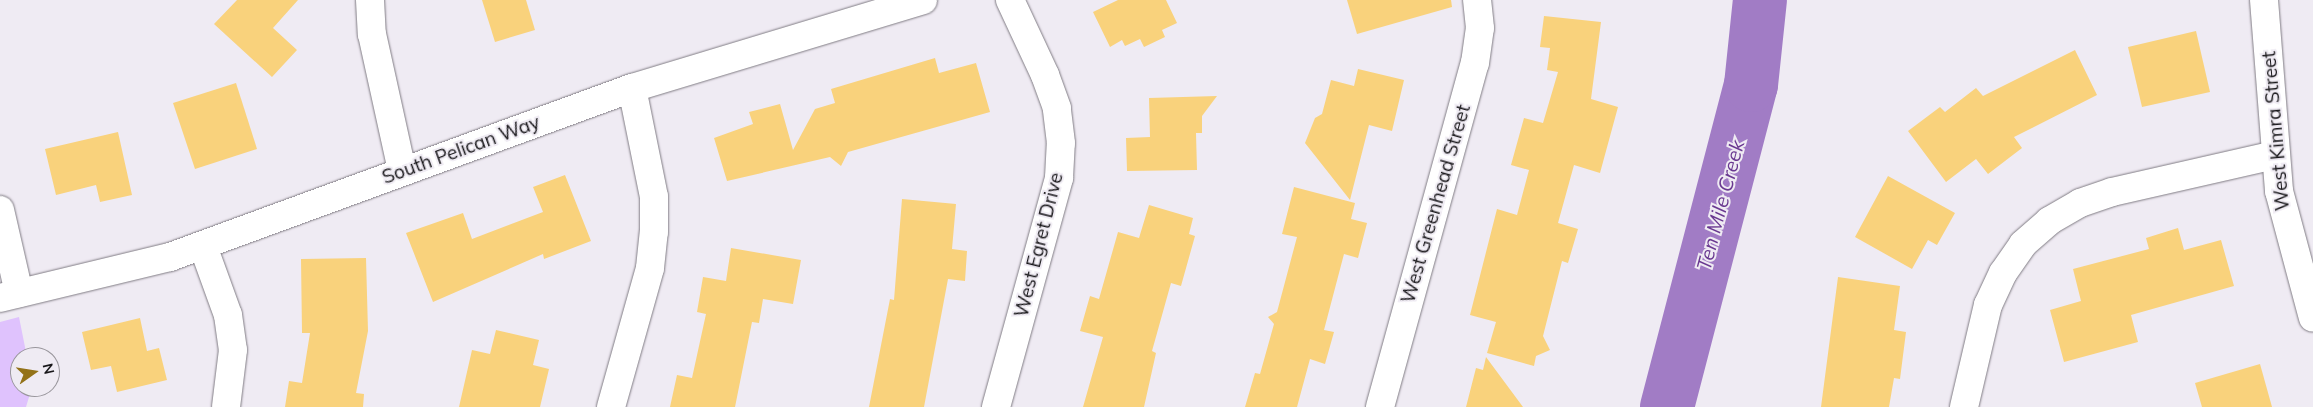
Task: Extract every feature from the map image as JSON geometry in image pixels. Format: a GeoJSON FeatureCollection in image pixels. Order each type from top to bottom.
{"type":"FeatureCollection","features":[{"type":"Feature","properties":{"kind":"street"},"geometry":{"type":"LineString","coordinates":[[370,0],[372,34],[402,171]]}},
{"type":"Feature","properties":{"kind":"street","name":"South Pelican Way"},"geometry":{"type":"LineString","coordinates":[[10,295],[170,257],[632,88],[923,0]]}},
{"type":"Feature","properties":{"kind":"street","name":"West Egret Drive"},"geometry":{"type":"LineString","coordinates":[[996,407],[1059,178],[1061,143],[1057,108],[1010,0]]}},
{"type":"Feature","properties":{"kind":"street","name":"West Greenhead Street"},"geometry":{"type":"LineString","coordinates":[[1380,407],[1475,63],[1480,28],[1476,0]]}},
{"type":"Feature","properties":{"kind":"street","name":"West Kimra Street"},"geometry":{"type":"LineString","coordinates":[[2264,0],[2275,155],[2285,225],[2313,318]]}},
{"type":"Feature","properties":{"kind":"street"},"geometry":{"type":"LineString","coordinates":[[611,407],[650,268],[654,232],[654,198],[632,88]]}},
{"type":"Feature","properties":{"kind":"street"},"geometry":{"type":"LineString","coordinates":[[1964,407],[1988,305],[2003,273],[2023,244],[2049,221],[2080,203],[2112,192],[2275,155]]}},
{"type":"Feature","properties":{"kind":"street"},"geometry":{"type":"LineString","coordinates":[[0,210],[10,295]]}},
{"type":"Feature","properties":{"kind":"street"},"geometry":{"type":"LineString","coordinates":[[203,246],[228,315],[233,350],[226,407]]}},
{"type":"Feature","properties":{"kind":"shaded area"},"geometry":{"type":"Polygon","coordinates":[[[19,317],[25,347],[10,347],[10,397],[29,397],[26,407],[0,407],[0,322],[19,317]]]}},
{"type":"Feature","properties":{"kind":"building"},"geometry":{"type":"Polygon","coordinates":[[[237,0],[298,0],[273,28],[297,50],[272,77],[214,24],[237,0]]]}},
{"type":"Feature","properties":{"kind":"building"},"geometry":{"type":"Polygon","coordinates":[[[482,0],[526,0],[535,30],[495,42],[482,0]]]}},
{"type":"Feature","properties":{"kind":"building"},"geometry":{"type":"Polygon","coordinates":[[[1118,0],[1166,0],[1177,23],[1162,30],[1165,37],[1144,47],[1140,39],[1125,46],[1122,40],[1110,47],[1093,12],[1118,0]]]}},
{"type":"Feature","properties":{"kind":"building"},"geometry":{"type":"Polygon","coordinates":[[[1347,0],[1451,0],[1452,7],[1357,34],[1347,0]]]}},
{"type":"Feature","properties":{"kind":"building"},"geometry":{"type":"Polygon","coordinates":[[[1544,16],[1601,22],[1591,99],[1618,107],[1600,173],[1574,165],[1558,223],[1578,229],[1568,263],[1562,261],[1543,336],[1550,350],[1536,356],[1534,366],[1487,353],[1496,322],[1470,315],[1497,209],[1517,215],[1529,170],[1511,165],[1524,118],[1543,123],[1558,72],[1547,70],[1550,48],[1540,47],[1544,16]]]}},
{"type":"Feature","properties":{"kind":"building"},"geometry":{"type":"Polygon","coordinates":[[[2196,31],[2210,92],[2142,107],[2128,47],[2196,31]]]}},
{"type":"Feature","properties":{"kind":"building"},"geometry":{"type":"Polygon","coordinates":[[[2075,50],[2097,95],[2014,137],[2022,148],[1988,174],[1976,159],[1946,182],[1908,131],[1940,107],[1945,112],[1976,88],[1983,96],[2075,50]]]}},
{"type":"Feature","properties":{"kind":"building"},"geometry":{"type":"Polygon","coordinates":[[[935,58],[939,73],[976,63],[990,112],[848,152],[841,166],[830,157],[727,181],[714,138],[753,124],[749,112],[780,104],[793,150],[815,109],[835,103],[831,89],[935,58]]]}},
{"type":"Feature","properties":{"kind":"building"},"geometry":{"type":"Polygon","coordinates":[[[1358,69],[1404,80],[1392,131],[1369,125],[1350,200],[1305,143],[1315,118],[1322,114],[1331,80],[1354,86],[1358,69]]]}},
{"type":"Feature","properties":{"kind":"building"},"geometry":{"type":"Polygon","coordinates":[[[236,83],[257,149],[195,169],[173,103],[236,83]]]}},
{"type":"Feature","properties":{"kind":"building"},"geometry":{"type":"Polygon","coordinates":[[[1217,96],[1202,116],[1202,133],[1196,133],[1197,170],[1127,171],[1126,138],[1150,137],[1149,98],[1217,96]]]}},
{"type":"Feature","properties":{"kind":"building"},"geometry":{"type":"Polygon","coordinates":[[[118,132],[132,195],[100,202],[96,185],[56,195],[45,149],[118,132]]]}},
{"type":"Feature","properties":{"kind":"building"},"geometry":{"type":"Polygon","coordinates":[[[565,175],[591,241],[544,259],[543,254],[433,302],[406,233],[463,213],[472,239],[543,212],[533,187],[565,175]]]}},
{"type":"Feature","properties":{"kind":"building"},"geometry":{"type":"Polygon","coordinates":[[[1888,176],[1955,213],[1937,245],[1928,240],[1912,269],[1855,237],[1888,176]]]}},
{"type":"Feature","properties":{"kind":"building"},"geometry":{"type":"Polygon","coordinates":[[[1294,187],[1355,203],[1351,219],[1367,223],[1358,258],[1344,254],[1324,330],[1334,332],[1325,364],[1310,359],[1297,407],[1245,407],[1255,373],[1260,374],[1274,324],[1268,317],[1277,312],[1297,237],[1282,234],[1294,187]]]}},
{"type":"Feature","properties":{"kind":"building"},"geometry":{"type":"Polygon","coordinates":[[[902,199],[956,204],[952,249],[967,251],[965,281],[948,279],[924,407],[869,407],[890,299],[894,300],[902,199]]]}},
{"type":"Feature","properties":{"kind":"building"},"geometry":{"type":"Polygon","coordinates":[[[1149,205],[1193,218],[1189,234],[1195,236],[1181,286],[1171,283],[1152,351],[1156,353],[1144,407],[1083,407],[1103,337],[1080,331],[1090,296],[1099,299],[1118,232],[1139,238],[1149,205]]]}},
{"type":"Feature","properties":{"kind":"building"},"geometry":{"type":"Polygon","coordinates":[[[2178,228],[2184,250],[2221,240],[2234,286],[2131,315],[2138,342],[2064,362],[2050,310],[2081,301],[2073,269],[2149,249],[2146,238],[2178,228]]]}},
{"type":"Feature","properties":{"kind":"building"},"geometry":{"type":"Polygon","coordinates":[[[731,248],[801,260],[793,304],[763,299],[759,323],[752,322],[735,407],[670,407],[677,375],[692,378],[706,314],[697,312],[703,277],[726,281],[731,248]]]}},
{"type":"Feature","properties":{"kind":"building"},"geometry":{"type":"Polygon","coordinates":[[[366,258],[368,331],[356,393],[364,394],[363,407],[285,407],[289,381],[302,383],[310,333],[302,333],[301,259],[366,258]]]}},
{"type":"Feature","properties":{"kind":"building"},"geometry":{"type":"Polygon","coordinates":[[[1838,277],[1900,286],[1894,330],[1906,332],[1900,379],[1894,378],[1889,407],[1821,407],[1838,277]]]}},
{"type":"Feature","properties":{"kind":"building"},"geometry":{"type":"Polygon","coordinates":[[[140,318],[147,351],[159,348],[167,380],[117,392],[111,366],[91,370],[82,332],[140,318]]]}},
{"type":"Feature","properties":{"kind":"building"},"geometry":{"type":"Polygon","coordinates":[[[496,330],[539,340],[533,365],[549,369],[540,407],[459,407],[472,350],[490,354],[496,330]]]}},
{"type":"Feature","properties":{"kind":"building"},"geometry":{"type":"Polygon","coordinates":[[[1486,357],[1523,407],[1466,407],[1476,368],[1483,370],[1486,357]]]}},
{"type":"Feature","properties":{"kind":"building"},"geometry":{"type":"Polygon","coordinates":[[[2260,364],[2272,407],[2202,407],[2195,383],[2260,364]]]}},
{"type":"Feature","properties":{"kind":"waterway","name":"Ten Mile Creek"},"geometry":{"type":"LineString","coordinates":[[1667,407],[1751,85],[1760,0]]}}]}
